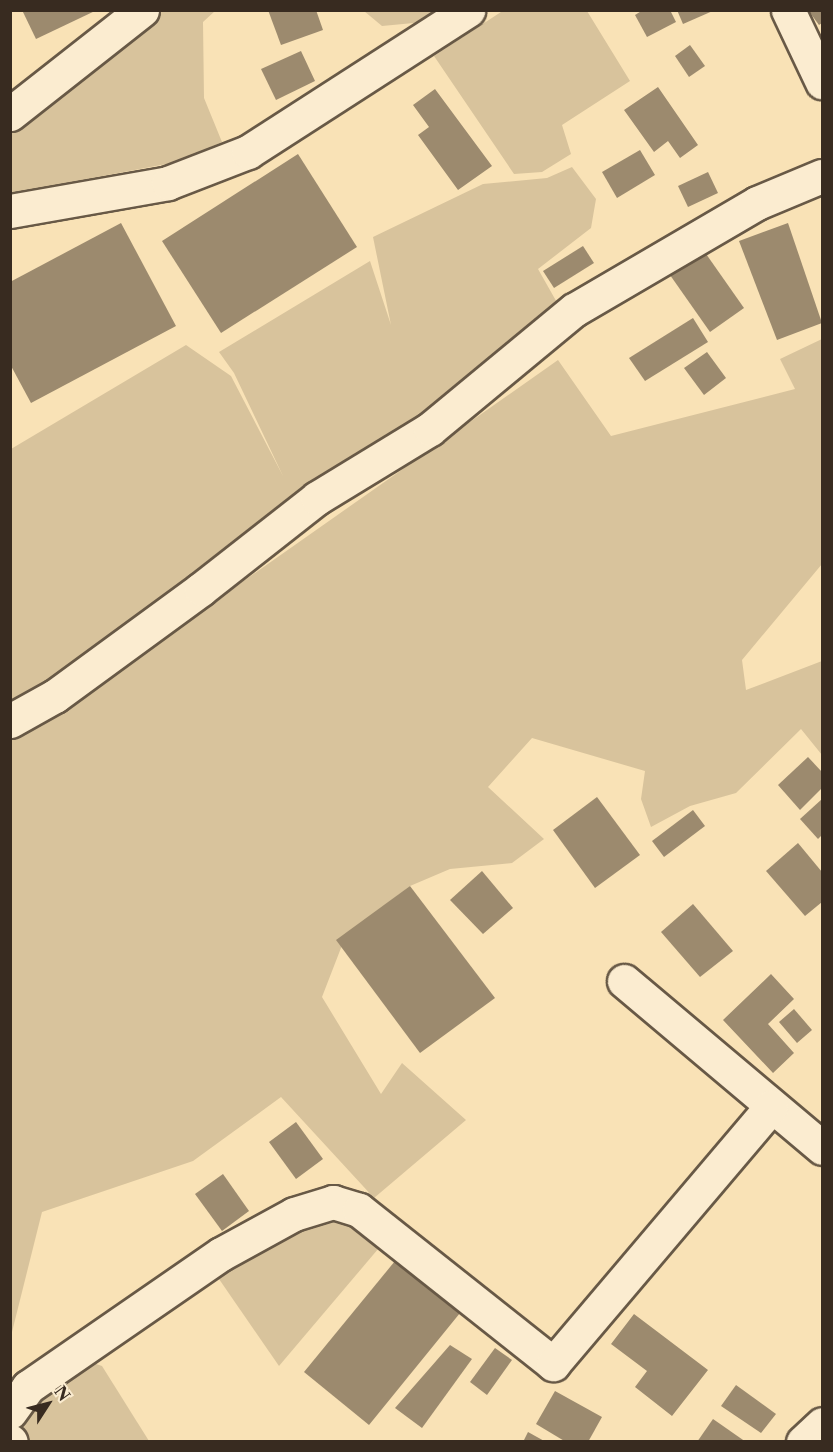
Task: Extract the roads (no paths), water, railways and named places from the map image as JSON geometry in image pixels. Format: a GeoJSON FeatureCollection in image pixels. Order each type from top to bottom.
{"type":"FeatureCollection","features":[{"type":"Feature","properties":{"kind":"street"},"geometry":{"type":"LineString","coordinates":[[10,114],[142,10]]}},
{"type":"Feature","properties":{"kind":"street"},"geometry":{"type":"LineString","coordinates":[[10,210],[168,183],[248,152],[468,10]]}},
{"type":"Feature","properties":{"kind":"street"},"geometry":{"type":"LineString","coordinates":[[788,10],[822,81]]}},
{"type":"Feature","properties":{"kind":"street"},"geometry":{"type":"LineString","coordinates":[[10,721],[74,682],[201,589],[317,498],[430,429],[574,310],[757,202],[822,176]]}},
{"type":"Feature","properties":{"kind":"street"},"geometry":{"type":"LineString","coordinates":[[624,981],[822,1148]]}},
{"type":"Feature","properties":{"kind":"street"},"geometry":{"type":"LineString","coordinates":[[10,1412],[28,1388],[222,1254],[294,1214],[333,1202],[359,1210],[553,1364],[771,1107]]}},
{"type":"Feature","properties":{"kind":"street"},"geometry":{"type":"LineString","coordinates":[[803,1442],[822,1424]]}}]}
